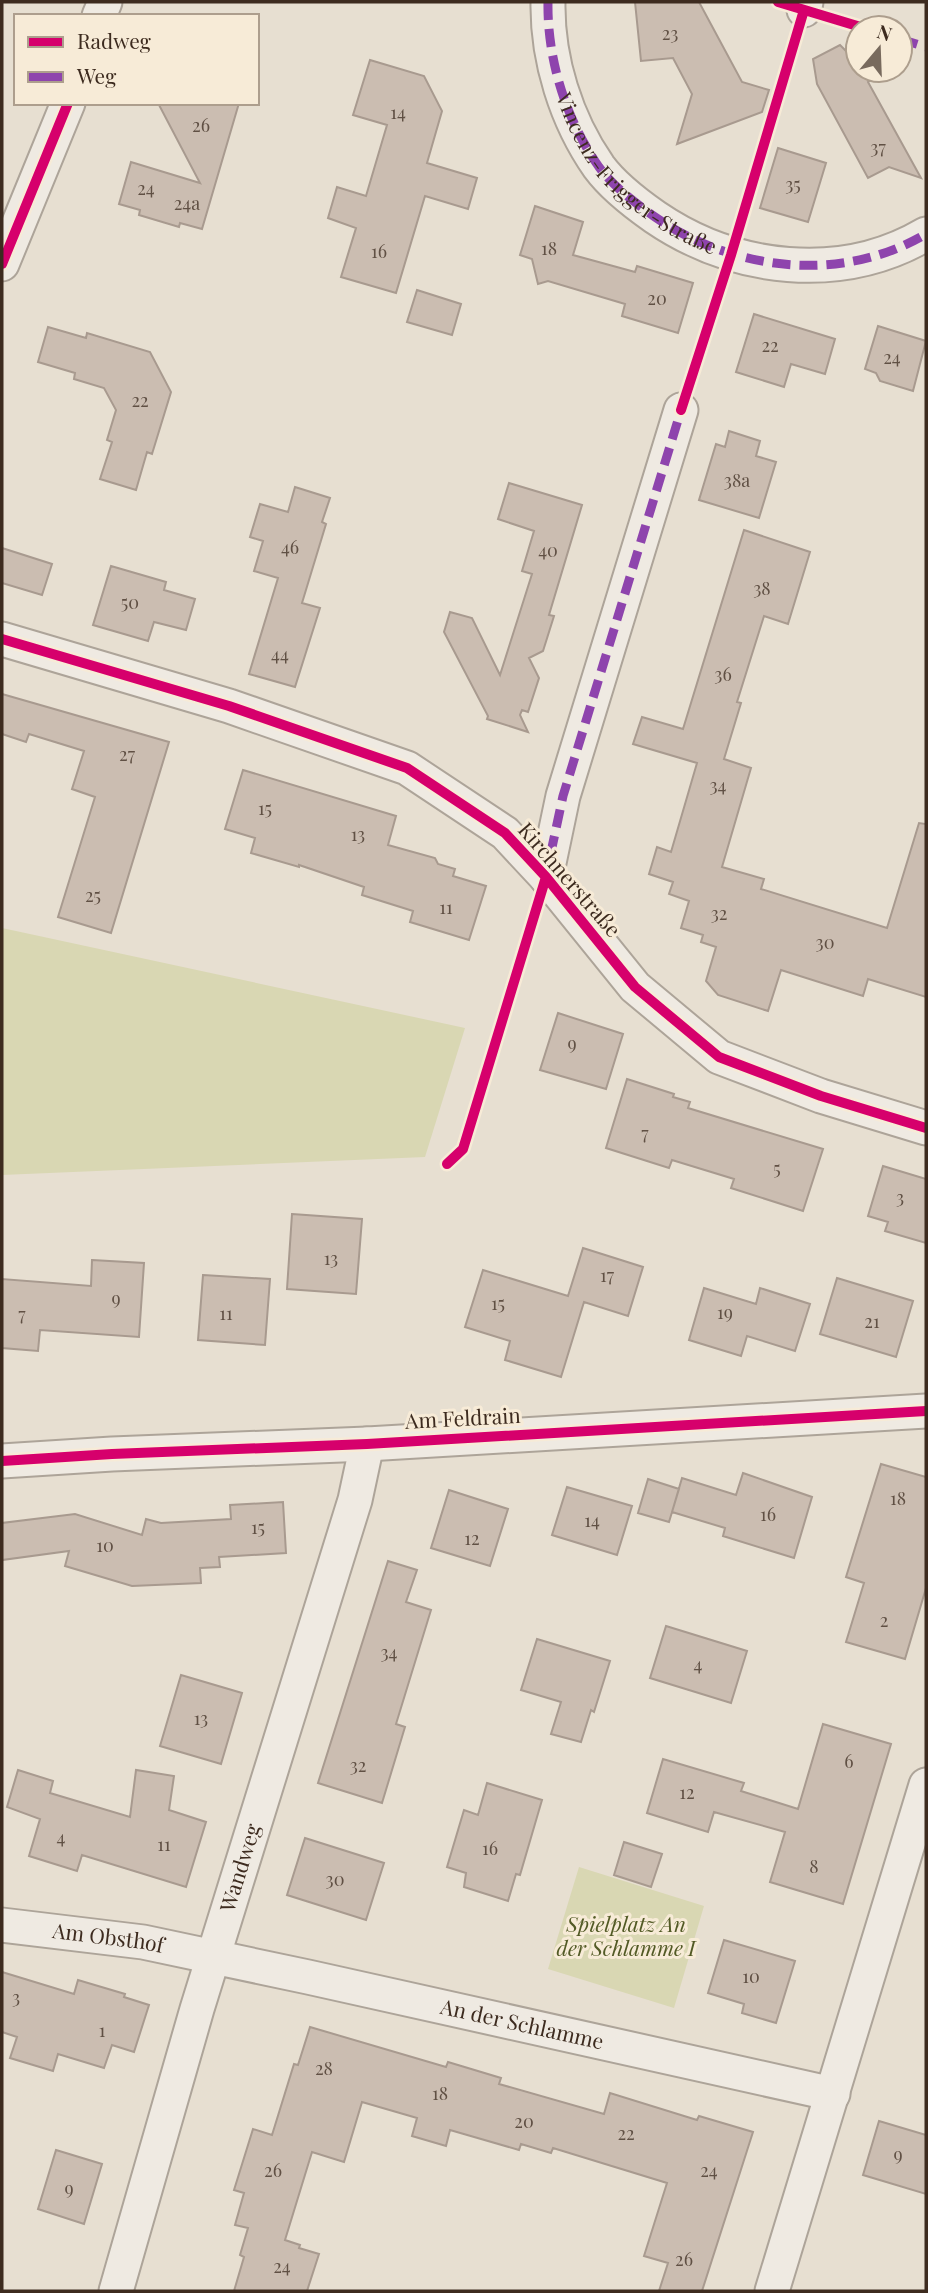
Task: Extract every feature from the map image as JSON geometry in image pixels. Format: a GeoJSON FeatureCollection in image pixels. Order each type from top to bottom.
{"type":"FeatureCollection","features":[{"type":"Feature","properties":{"kind":"street","name":"Vincenz-Frigger-Straße"},"geometry":{"type":"LineString","coordinates":[[548,2],[547,21],[553,62],[578,130],[600,168],[637,204],[680,234],[731,255],[786,266],[830,265],[875,256],[926,234]]}},
{"type":"Feature","properties":{"kind":"street"},"geometry":{"type":"LineString","coordinates":[[2,264],[67,105]]}},
{"type":"Feature","properties":{"kind":"street","name":"Kirchnerstraße"},"geometry":{"type":"LineString","coordinates":[[546,877],[563,796],[681,410]]}},
{"type":"Feature","properties":{"kind":"street","name":"Kirchnerstraße"},"geometry":{"type":"LineString","coordinates":[[2,639],[229,706],[407,768],[505,833],[546,877],[635,987],[719,1057],[821,1096],[926,1128]]}},
{"type":"Feature","properties":{"kind":"street","name":"Am Feldrain"},"geometry":{"type":"LineString","coordinates":[[2,1461],[367,1444],[926,1410]]}},
{"type":"Feature","properties":{"kind":"street","name":"Wandweg"},"geometry":{"type":"LineString","coordinates":[[116,2291],[213,1957],[355,1500],[367,1444]]}},
{"type":"Feature","properties":{"kind":"street"},"geometry":{"type":"LineString","coordinates":[[772,2291],[926,1784]]}},
{"type":"Feature","properties":{"kind":"street","name":"Am Obsthof"},"geometry":{"type":"LineString","coordinates":[[2,1924],[143,1942],[213,1957]]}},
{"type":"Feature","properties":{"kind":"street","name":"An der Schlamme"},"geometry":{"type":"LineString","coordinates":[[213,1957],[833,2094]]}},
{"type":"Feature","properties":{"kind":"green space"},"geometry":{"type":"Polygon","coordinates":[[[2,928],[465,1028],[425,1157],[2,1175],[2,928]]]}},
{"type":"Feature","properties":{"kind":"green space","name":"Spielplatz An der Schlamme I"},"geometry":{"type":"Polygon","coordinates":[[[579,1867],[704,1906],[674,2008],[548,1969],[579,1867]]]}},
{"type":"Feature","properties":{"kind":"building"},"geometry":{"type":"Polygon","coordinates":[[[635,2],[699,2],[742,82],[769,90],[762,112],[677,144],[692,94],[673,58],[641,61],[635,2]]]}},
{"type":"Feature","properties":{"kind":"building"},"geometry":{"type":"Polygon","coordinates":[[[840,45],[844,49],[844,84],[869,84],[921,178],[889,167],[868,178],[817,84],[813,59],[840,45]]]}},
{"type":"Feature","properties":{"kind":"building"},"geometry":{"type":"Polygon","coordinates":[[[370,60],[424,76],[442,111],[427,163],[477,178],[468,209],[425,196],[396,293],[341,277],[356,228],[328,218],[337,187],[366,196],[387,125],[353,115],[370,60]]]}},
{"type":"Feature","properties":{"kind":"building"},"geometry":{"type":"Polygon","coordinates":[[[159,105],[238,105],[202,229],[180,223],[179,227],[139,215],[140,210],[119,204],[131,162],[200,183],[159,105]]]}},
{"type":"Feature","properties":{"kind":"building"},"geometry":{"type":"Polygon","coordinates":[[[778,148],[826,163],[808,222],[760,208],[778,148]]]}},
{"type":"Feature","properties":{"kind":"building"},"geometry":{"type":"Polygon","coordinates":[[[535,206],[583,222],[573,255],[635,272],[637,266],[693,283],[678,333],[622,316],[625,304],[548,281],[538,284],[532,259],[520,255],[535,206]]]}},
{"type":"Feature","properties":{"kind":"building"},"geometry":{"type":"Polygon","coordinates":[[[417,290],[461,304],[452,335],[407,322],[417,290]]]}},
{"type":"Feature","properties":{"kind":"building"},"geometry":{"type":"Polygon","coordinates":[[[754,314],[835,339],[825,374],[791,364],[784,387],[736,372],[754,314]]]}},
{"type":"Feature","properties":{"kind":"building"},"geometry":{"type":"Polygon","coordinates":[[[878,326],[926,341],[913,391],[880,381],[876,373],[865,369],[878,326]]]}},
{"type":"Feature","properties":{"kind":"building"},"geometry":{"type":"Polygon","coordinates":[[[48,327],[86,338],[87,333],[150,352],[171,392],[152,454],[147,452],[136,490],[100,479],[112,442],[107,440],[116,410],[104,388],[74,379],[75,373],[38,362],[48,327]]]}},
{"type":"Feature","properties":{"kind":"building"},"geometry":{"type":"Polygon","coordinates":[[[729,431],[760,441],[756,456],[776,462],[759,518],[699,500],[716,444],[725,447],[729,431]]]}},
{"type":"Feature","properties":{"kind":"building"},"geometry":{"type":"Polygon","coordinates":[[[509,483],[582,505],[549,615],[554,616],[543,651],[529,658],[539,678],[528,712],[522,710],[520,715],[528,732],[487,719],[488,716],[444,632],[450,612],[472,618],[500,675],[532,574],[522,571],[534,531],[498,519],[509,483]]]}},
{"type":"Feature","properties":{"kind":"building"},"geometry":{"type":"Polygon","coordinates":[[[295,487],[330,498],[322,522],[326,524],[302,603],[320,608],[295,687],[249,674],[278,578],[254,571],[263,541],[250,537],[260,504],[288,512],[295,487]]]}},
{"type":"Feature","properties":{"kind":"building"},"geometry":{"type":"Polygon","coordinates":[[[744,530],[810,552],[788,624],[764,616],[737,702],[741,703],[724,759],[751,768],[722,867],[764,879],[761,889],[887,928],[919,823],[926,824],[926,997],[868,979],[863,996],[781,970],[768,1011],[718,995],[706,981],[716,947],[701,942],[703,935],[681,928],[689,901],[669,894],[673,882],[649,874],[657,847],[671,852],[697,763],[633,744],[642,717],[683,729],[744,530]]]}},
{"type":"Feature","properties":{"kind":"building"},"geometry":{"type":"Polygon","coordinates":[[[2,548],[52,564],[42,595],[2,583],[2,548]]]}},
{"type":"Feature","properties":{"kind":"building"},"geometry":{"type":"Polygon","coordinates":[[[111,566],[166,582],[164,590],[195,599],[186,630],[154,622],[148,641],[93,625],[111,566]]]}},
{"type":"Feature","properties":{"kind":"building"},"geometry":{"type":"Polygon","coordinates":[[[2,694],[169,742],[111,933],[58,917],[95,797],[72,789],[84,751],[29,734],[26,742],[2,734],[2,694]]]}},
{"type":"Feature","properties":{"kind":"building"},"geometry":{"type":"Polygon","coordinates":[[[243,770],[396,816],[388,845],[435,858],[438,864],[455,869],[453,876],[486,886],[469,940],[410,922],[413,911],[362,895],[364,887],[299,865],[251,853],[255,838],[225,829],[243,770]]]}},
{"type":"Feature","properties":{"kind":"building"},"geometry":{"type":"Polygon","coordinates":[[[558,1013],[623,1034],[606,1089],[540,1070],[558,1013]]]}},
{"type":"Feature","properties":{"kind":"building"},"geometry":{"type":"Polygon","coordinates":[[[627,1079],[674,1094],[673,1097],[690,1102],[688,1108],[823,1149],[803,1211],[731,1188],[734,1179],[672,1160],[669,1168],[606,1148],[627,1079]]]}},
{"type":"Feature","properties":{"kind":"building"},"geometry":{"type":"Polygon","coordinates":[[[883,1166],[926,1179],[926,1243],[885,1231],[888,1222],[868,1216],[883,1166]]]}},
{"type":"Feature","properties":{"kind":"building"},"geometry":{"type":"Polygon","coordinates":[[[292,1214],[362,1219],[356,1294],[287,1289],[292,1214]]]}},
{"type":"Feature","properties":{"kind":"building"},"geometry":{"type":"Polygon","coordinates":[[[583,1248],[643,1267],[628,1316],[584,1302],[561,1377],[505,1360],[510,1341],[465,1327],[483,1270],[568,1296],[583,1248]]]}},
{"type":"Feature","properties":{"kind":"building"},"geometry":{"type":"Polygon","coordinates":[[[92,1260],[144,1263],[139,1337],[40,1330],[38,1351],[2,1348],[2,1279],[91,1286],[92,1260]]]}},
{"type":"Feature","properties":{"kind":"building"},"geometry":{"type":"Polygon","coordinates":[[[203,1275],[270,1279],[265,1345],[198,1340],[203,1275]]]}},
{"type":"Feature","properties":{"kind":"building"},"geometry":{"type":"Polygon","coordinates":[[[837,1278],[913,1301],[896,1357],[820,1334],[837,1278]]]}},
{"type":"Feature","properties":{"kind":"building"},"geometry":{"type":"Polygon","coordinates":[[[704,1288],[756,1304],[760,1288],[810,1304],[795,1351],[747,1336],[741,1356],[689,1340],[704,1288]]]}},
{"type":"Feature","properties":{"kind":"building"},"geometry":{"type":"Polygon","coordinates":[[[881,1464],[926,1477],[926,1588],[905,1659],[846,1642],[864,1583],[846,1577],[881,1464]]]}},
{"type":"Feature","properties":{"kind":"building"},"geometry":{"type":"Polygon","coordinates":[[[743,1473],[812,1497],[794,1558],[723,1536],[725,1528],[672,1512],[682,1478],[736,1495],[743,1473]]]}},
{"type":"Feature","properties":{"kind":"building"},"geometry":{"type":"Polygon","coordinates":[[[648,1479],[679,1489],[669,1522],[638,1513],[648,1479]]]}},
{"type":"Feature","properties":{"kind":"building"},"geometry":{"type":"Polygon","coordinates":[[[567,1487],[632,1506],[617,1555],[552,1535],[567,1487]]]}},
{"type":"Feature","properties":{"kind":"building"},"geometry":{"type":"Polygon","coordinates":[[[449,1490],[508,1509],[490,1566],[431,1548],[449,1490]]]}},
{"type":"Feature","properties":{"kind":"building"},"geometry":{"type":"Polygon","coordinates":[[[283,1502],[286,1553],[219,1557],[220,1567],[200,1568],[201,1583],[132,1586],[65,1566],[69,1551],[2,1560],[2,1523],[75,1514],[142,1535],[146,1519],[161,1523],[231,1519],[230,1505],[283,1502]]]}},
{"type":"Feature","properties":{"kind":"building"},"geometry":{"type":"Polygon","coordinates":[[[388,1561],[417,1570],[406,1602],[431,1610],[396,1724],[405,1727],[382,1803],[318,1783],[388,1561]]]}},
{"type":"Feature","properties":{"kind":"building"},"geometry":{"type":"Polygon","coordinates":[[[666,1626],[747,1651],[731,1703],[650,1678],[666,1626]]]}},
{"type":"Feature","properties":{"kind":"building"},"geometry":{"type":"Polygon","coordinates":[[[537,1639],[610,1661],[594,1712],[591,1710],[581,1742],[551,1734],[561,1702],[521,1690],[537,1639]]]}},
{"type":"Feature","properties":{"kind":"building"},"geometry":{"type":"Polygon","coordinates":[[[181,1675],[242,1693],[221,1764],[160,1746],[181,1675]]]}},
{"type":"Feature","properties":{"kind":"building"},"geometry":{"type":"Polygon","coordinates":[[[823,1724],[891,1744],[843,1904],[770,1882],[785,1832],[714,1812],[708,1832],[647,1813],[663,1759],[744,1783],[741,1791],[798,1809],[823,1724]]]}},
{"type":"Feature","properties":{"kind":"building"},"geometry":{"type":"Polygon","coordinates":[[[18,1770],[53,1781],[50,1793],[130,1817],[136,1770],[174,1776],[169,1810],[206,1822],[186,1887],[82,1855],[77,1871],[29,1856],[40,1819],[7,1807],[18,1770]]]}},
{"type":"Feature","properties":{"kind":"building"},"geometry":{"type":"Polygon","coordinates":[[[487,1783],[542,1800],[520,1875],[516,1874],[508,1901],[464,1887],[466,1873],[447,1867],[464,1810],[478,1815],[487,1783]]]}},
{"type":"Feature","properties":{"kind":"building"},"geometry":{"type":"Polygon","coordinates":[[[305,1838],[384,1863],[366,1920],[287,1895],[305,1838]]]}},
{"type":"Feature","properties":{"kind":"building"},"geometry":{"type":"Polygon","coordinates":[[[624,1842],[662,1854],[651,1887],[614,1875],[624,1842]]]}},
{"type":"Feature","properties":{"kind":"building"},"geometry":{"type":"Polygon","coordinates":[[[724,1940],[795,1961],[776,2023],[742,2013],[744,2004],[708,1993],[724,1940]]]}},
{"type":"Feature","properties":{"kind":"building"},"geometry":{"type":"Polygon","coordinates":[[[2,1972],[74,1994],[78,1980],[125,1994],[124,1997],[149,2005],[134,2052],[112,2045],[104,2068],[58,2054],[53,2071],[10,2058],[17,2037],[2,2032],[2,1972]]]}},
{"type":"Feature","properties":{"kind":"building"},"geometry":{"type":"Polygon","coordinates":[[[310,2027],[446,2067],[448,2062],[501,2078],[499,2084],[604,2114],[610,2093],[697,2120],[699,2116],[753,2132],[702,2291],[659,2291],[668,2263],[644,2256],[667,2183],[553,2148],[551,2153],[521,2144],[519,2150],[450,2130],[446,2146],[412,2136],[417,2118],[362,2102],[344,2162],[312,2152],[285,2240],[319,2254],[307,2291],[234,2291],[244,2257],[240,2255],[248,2228],[235,2225],[244,2193],[234,2190],[253,2129],[272,2135],[294,2064],[298,2065],[310,2027]]]}},
{"type":"Feature","properties":{"kind":"building"},"geometry":{"type":"Polygon","coordinates":[[[879,2121],[926,2135],[926,2194],[863,2175],[879,2121]]]}},
{"type":"Feature","properties":{"kind":"building"},"geometry":{"type":"Polygon","coordinates":[[[56,2150],[102,2164],[84,2224],[38,2209],[56,2150]]]}},
{"type":"Feature","properties":{"kind":"marked path"},"geometry":{"type":"LineString","coordinates":[[548,2],[555,67],[577,129],[605,174],[625,194],[655,217],[686,235],[719,249],[753,259],[788,264],[824,265],[859,260],[893,250],[926,234]]}},
{"type":"Feature","properties":{"kind":"marked path"},"geometry":{"type":"LineString","coordinates":[[914,43],[926,47]]}},
{"type":"Feature","properties":{"kind":"marked path"},"geometry":{"type":"LineString","coordinates":[[545,880],[563,796],[682,407]]}},
{"type":"Feature","properties":{"kind":"cycle path"},"geometry":{"type":"LineString","coordinates":[[778,2],[844,22]]}},
{"type":"Feature","properties":{"kind":"cycle path"},"geometry":{"type":"LineString","coordinates":[[681,410],[731,255],[804,10]]}},
{"type":"Feature","properties":{"kind":"cycle path"},"geometry":{"type":"LineString","coordinates":[[2,264],[67,105]]}},
{"type":"Feature","properties":{"kind":"cycle path"},"geometry":{"type":"LineString","coordinates":[[2,639],[229,706],[407,768],[505,833],[546,877],[635,987],[719,1057],[821,1096],[926,1128]]}},
{"type":"Feature","properties":{"kind":"cycle path"},"geometry":{"type":"LineString","coordinates":[[447,1164],[463,1149],[546,877]]}},
{"type":"Feature","properties":{"kind":"cycle path"},"geometry":{"type":"LineString","coordinates":[[2,1461],[367,1444],[926,1411]]}}]}
